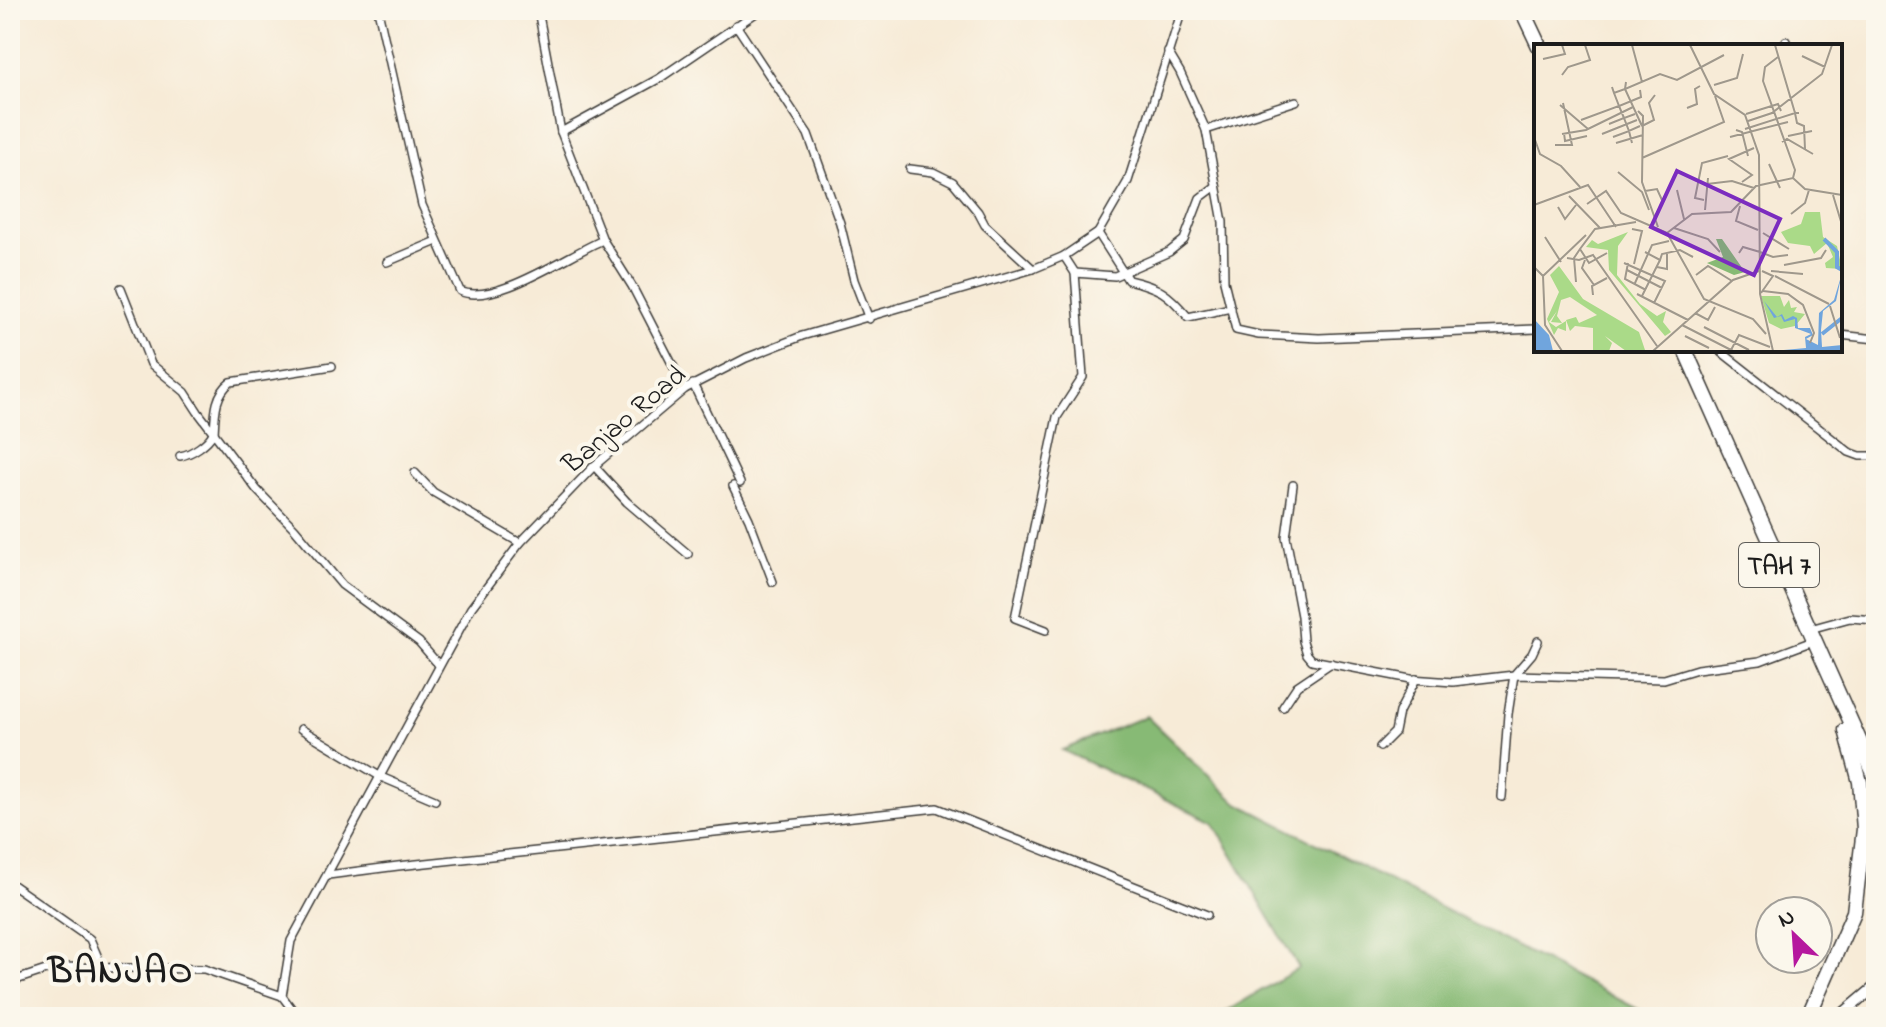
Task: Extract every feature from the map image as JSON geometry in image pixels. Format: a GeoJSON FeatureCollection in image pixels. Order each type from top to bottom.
{"type":"FeatureCollection","features":[{"type":"Feature","properties":{"kind":"highway"},"geometry":{"type":"LineString","coordinates":[[1522,10],[1538,44]]}},
{"type":"Feature","properties":{"kind":"highway","name":"TAH 7"},"geometry":{"type":"LineString","coordinates":[[1686,352],[1876,778]]}},
{"type":"Feature","properties":{"kind":"highway"},"geometry":{"type":"LineString","coordinates":[[1808,1017],[1854,912],[1864,829],[1855,758],[1814,642]]}},
{"type":"Feature","properties":{"kind":"street"},"geometry":{"type":"LineString","coordinates":[[378,10],[422,205],[460,291],[480,296],[527,279],[603,240]]}},
{"type":"Feature","properties":{"kind":"street"},"geometry":{"type":"LineString","coordinates":[[538,10],[561,132],[603,240],[689,387],[736,485],[773,582]]}},
{"type":"Feature","properties":{"kind":"street"},"geometry":{"type":"LineString","coordinates":[[561,132],[660,78],[760,10]]}},
{"type":"Feature","properties":{"kind":"street","name":"Banjao Road"},"geometry":{"type":"LineString","coordinates":[[282,996],[291,941],[381,777],[438,664],[471,608],[520,543],[594,466],[689,387],[746,358],[788,342],[1033,269],[1064,256],[1098,233],[1128,181],[1182,10]]}},
{"type":"Feature","properties":{"kind":"street"},"geometry":{"type":"LineString","coordinates":[[736,25],[808,134],[840,223],[854,280],[869,319]]}},
{"type":"Feature","properties":{"kind":"street"},"geometry":{"type":"LineString","coordinates":[[1168,52],[1206,130],[1223,222],[1224,281],[1236,330],[1259,335],[1319,338],[1534,329]]}},
{"type":"Feature","properties":{"kind":"street"},"geometry":{"type":"LineString","coordinates":[[1206,130],[1296,101]]}},
{"type":"Feature","properties":{"kind":"street"},"geometry":{"type":"LineString","coordinates":[[910,169],[933,172],[953,182],[985,225],[1033,269]]}},
{"type":"Feature","properties":{"kind":"street"},"geometry":{"type":"LineString","coordinates":[[1075,273],[1115,276],[1169,252],[1184,240],[1200,198],[1216,186]]}},
{"type":"Feature","properties":{"kind":"street"},"geometry":{"type":"LineString","coordinates":[[1098,233],[1128,280],[1157,287],[1171,297],[1188,317],[1231,308]]}},
{"type":"Feature","properties":{"kind":"street"},"geometry":{"type":"LineString","coordinates":[[387,262],[437,241]]}},
{"type":"Feature","properties":{"kind":"street"},"geometry":{"type":"LineString","coordinates":[[1046,630],[1015,618],[1057,417],[1083,377],[1075,273],[1064,256]]}},
{"type":"Feature","properties":{"kind":"street"},"geometry":{"type":"LineString","coordinates":[[121,288],[151,364],[185,392],[257,490],[342,585],[419,642],[438,664]]}},
{"type":"Feature","properties":{"kind":"street"},"geometry":{"type":"LineString","coordinates":[[1842,335],[1876,339]]}},
{"type":"Feature","properties":{"kind":"street"},"geometry":{"type":"LineString","coordinates":[[1722,352],[1849,452],[1876,456]]}},
{"type":"Feature","properties":{"kind":"street"},"geometry":{"type":"LineString","coordinates":[[180,456],[186,456],[214,434],[218,398],[222,388],[231,382],[332,366]]}},
{"type":"Feature","properties":{"kind":"street"},"geometry":{"type":"LineString","coordinates":[[594,466],[627,502],[688,554]]}},
{"type":"Feature","properties":{"kind":"street"},"geometry":{"type":"LineString","coordinates":[[415,473],[433,492],[520,543]]}},
{"type":"Feature","properties":{"kind":"street"},"geometry":{"type":"LineString","coordinates":[[1293,485],[1286,537],[1303,641],[1308,657],[1331,663],[1416,679],[1453,682],[1514,675],[1664,679],[1697,669],[1760,661],[1814,642],[1850,618],[1876,620]]}},
{"type":"Feature","properties":{"kind":"street"},"geometry":{"type":"LineString","coordinates":[[1502,797],[1514,675],[1532,654],[1538,641]]}},
{"type":"Feature","properties":{"kind":"street"},"geometry":{"type":"LineString","coordinates":[[1283,707],[1297,686],[1331,663]]}},
{"type":"Feature","properties":{"kind":"street"},"geometry":{"type":"LineString","coordinates":[[1380,747],[1395,732],[1399,712],[1416,679]]}},
{"type":"Feature","properties":{"kind":"street"},"geometry":{"type":"LineString","coordinates":[[301,729],[381,777],[435,800]]}},
{"type":"Feature","properties":{"kind":"street"},"geometry":{"type":"LineString","coordinates":[[328,875],[937,808],[1207,915]]}},
{"type":"Feature","properties":{"kind":"street"},"geometry":{"type":"LineString","coordinates":[[10,883],[90,939],[102,967]]}},
{"type":"Feature","properties":{"kind":"street"},"geometry":{"type":"LineString","coordinates":[[10,982],[55,967],[204,969],[282,996],[298,1017]]}},
{"type":"Feature","properties":{"kind":"street"},"geometry":{"type":"LineString","coordinates":[[1839,1017],[1876,986]]}},
{"type":"Feature","properties":{"kind":"green space"},"geometry":{"type":"Polygon","coordinates":[[[1146,716],[1236,802],[1653,1017],[1217,1017],[1299,968],[1213,822],[1062,750],[1146,716]]]}},
{"type":"Feature","properties":{"kind":"district","name":"BANJAO"},"geometry":{"type":"Point","coordinates":[121,969]}}]}
